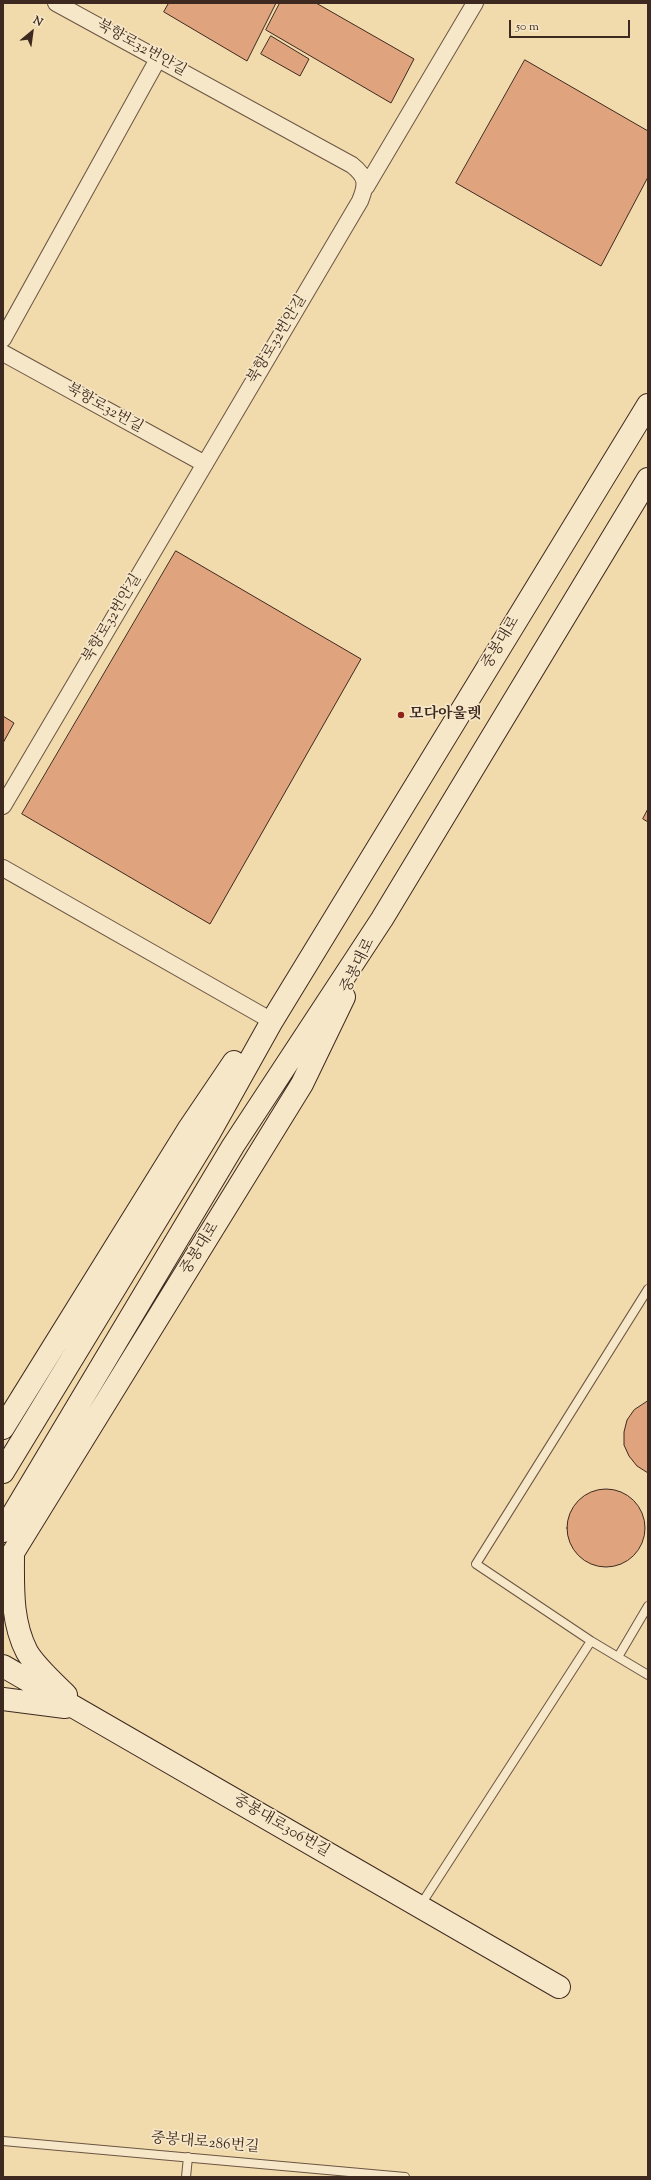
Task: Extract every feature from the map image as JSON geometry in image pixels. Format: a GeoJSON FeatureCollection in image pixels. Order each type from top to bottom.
{"type":"FeatureCollection","features":[{"type":"Feature","properties":{"kind":"main road","name":"중봉대로"},"geometry":{"type":"LineString","coordinates":[[3,1428],[188,1130],[268,1019],[356,882],[648,405]]}},
{"type":"Feature","properties":{"kind":"main road","name":"중봉대로"},"geometry":{"type":"LineString","coordinates":[[3,1531],[233,1146],[382,919],[648,479]]}},
{"type":"Feature","properties":{"kind":"main road","name":"중봉대로"},"geometry":{"type":"LineString","coordinates":[[8,1561],[302,1084],[382,919]]}},
{"type":"Feature","properties":{"kind":"main road","name":"중봉대로"},"geometry":{"type":"LineString","coordinates":[[3,1472],[210,1132],[268,1019]]}},
{"type":"Feature","properties":{"kind":"main road"},"geometry":{"type":"LineString","coordinates":[[8,1561],[16,1626],[28,1653],[79,1710]]}},
{"type":"Feature","properties":{"kind":"main road","name":"중봉대로306번길"},"geometry":{"type":"LineString","coordinates":[[3,1666],[559,1987]]}},
{"type":"Feature","properties":{"kind":"main road"},"geometry":{"type":"LineString","coordinates":[[3,1699],[79,1710]]}},
{"type":"Feature","properties":{"kind":"street","name":"북항로32번안길"},"geometry":{"type":"LineString","coordinates":[[3,806],[360,201],[366,187],[361,172],[352,165],[56,3]]}},
{"type":"Feature","properties":{"kind":"street"},"geometry":{"type":"LineString","coordinates":[[366,187],[475,3]]}},
{"type":"Feature","properties":{"kind":"street"},"geometry":{"type":"LineString","coordinates":[[3,339],[158,58]]}},
{"type":"Feature","properties":{"kind":"street","name":"북항로32번길"},"geometry":{"type":"LineString","coordinates":[[3,353],[204,464]]}},
{"type":"Feature","properties":{"kind":"street"},"geometry":{"type":"LineString","coordinates":[[3,868],[268,1019]]}},
{"type":"Feature","properties":{"kind":"lane"},"geometry":{"type":"LineString","coordinates":[[648,1289],[476,1564],[591,1641],[648,1675]]}},
{"type":"Feature","properties":{"kind":"lane"},"geometry":{"type":"LineString","coordinates":[[618,1657],[648,1606]]}},
{"type":"Feature","properties":{"kind":"lane"},"geometry":{"type":"LineString","coordinates":[[420,1906],[591,1641]]}},
{"type":"Feature","properties":{"kind":"lane","name":"중봉대로286번길"},"geometry":{"type":"LineString","coordinates":[[3,2141],[405,2177]]}},
{"type":"Feature","properties":{"kind":"lane"},"geometry":{"type":"LineString","coordinates":[[186,2177],[188,2157]]}},
{"type":"Feature","properties":{"kind":"building"},"geometry":{"type":"Polygon","coordinates":[[[169,3],[276,3],[247,61],[164,12],[169,3]]]}},
{"type":"Feature","properties":{"kind":"building"},"geometry":{"type":"Polygon","coordinates":[[[280,3],[316,3],[414,59],[391,103],[266,30],[280,3]]]}},
{"type":"Feature","properties":{"kind":"building"},"geometry":{"type":"Polygon","coordinates":[[[271,36],[309,59],[300,76],[261,54],[271,36]]]}},
{"type":"Feature","properties":{"kind":"building"},"geometry":{"type":"Polygon","coordinates":[[[525,60],[648,131],[648,177],[601,266],[456,183],[525,60]]]}},
{"type":"Feature","properties":{"kind":"building"},"geometry":{"type":"Polygon","coordinates":[[[176,551],[361,659],[210,924],[22,814],[176,551]]]}},
{"type":"Feature","properties":{"kind":"building"},"geometry":{"type":"Polygon","coordinates":[[[3,716],[14,723],[3,743],[3,716]]]}},
{"type":"Feature","properties":{"kind":"building"},"geometry":{"type":"Polygon","coordinates":[[[648,809],[648,822],[643,819],[648,809]]]}},
{"type":"Feature","properties":{"kind":"building"},"geometry":{"type":"Polygon","coordinates":[[[648,1401],[648,1473],[637,1466],[629,1456],[624,1445],[624,1432],[627,1420],[634,1410],[648,1401]]]}},
{"type":"Feature","properties":{"kind":"building"},"geometry":{"type":"Polygon","coordinates":[[[606,1489],[621,1492],[633,1501],[642,1513],[645,1528],[642,1543],[633,1555],[621,1564],[606,1567],[591,1564],[579,1555],[570,1543],[567,1528],[570,1513],[579,1501],[591,1492],[606,1489]]]}},
{"type":"Feature","properties":{"kind":"place","name":"모다아울렛"},"geometry":{"type":"Point","coordinates":[401,715]}}]}
